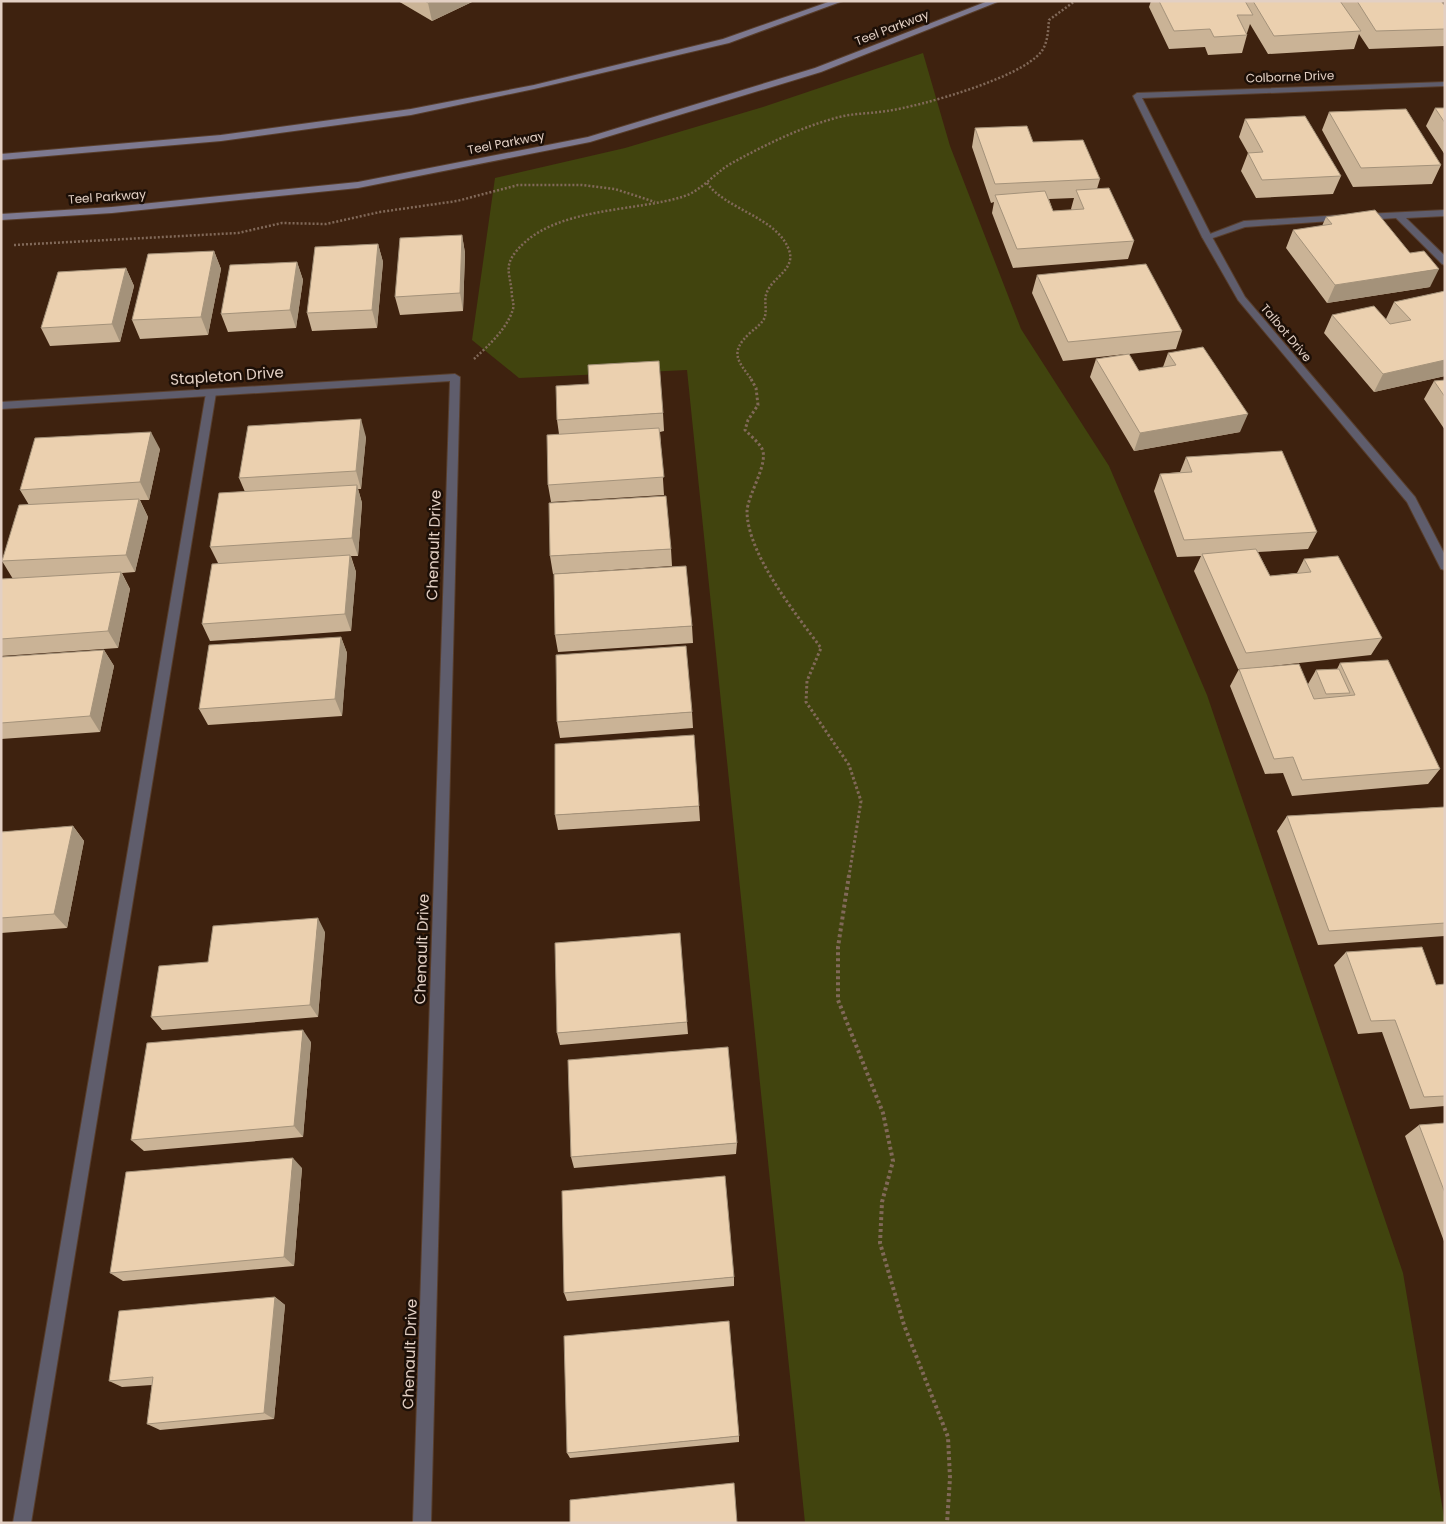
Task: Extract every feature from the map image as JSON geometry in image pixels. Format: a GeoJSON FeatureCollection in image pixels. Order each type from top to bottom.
{"type":"FeatureCollection","features":[{"type":"Feature","properties":{"kind":"main road"},"geometry":{"type":"LineString","coordinates":[[1,157],[220,138],[411,112],[534,87],[726,41],[839,1]]}},
{"type":"Feature","properties":{"kind":"main road","name":"Teel Parkway"},"geometry":{"type":"LineString","coordinates":[[1,217],[112,210],[358,185],[590,139],[818,70],[993,2]]}},
{"type":"Feature","properties":{"kind":"street","name":"Colborne Drive"},"geometry":{"type":"LineString","coordinates":[[1137,96],[1445,84]]}},
{"type":"Feature","properties":{"kind":"street","name":"Talbot Drive"},"geometry":{"type":"LineString","coordinates":[[1137,96],[1207,237],[1241,298],[1411,500],[1445,566]]}},
{"type":"Feature","properties":{"kind":"street"},"geometry":{"type":"LineString","coordinates":[[1207,237],[1244,224],[1445,213]]}},
{"type":"Feature","properties":{"kind":"street"},"geometry":{"type":"LineString","coordinates":[[1398,215],[1445,262]]}},
{"type":"Feature","properties":{"kind":"street","name":"Stapleton Drive"},"geometry":{"type":"LineString","coordinates":[[1,406],[455,377]]}},
{"type":"Feature","properties":{"kind":"street","name":"Chenault Drive"},"geometry":{"type":"LineString","coordinates":[[422,1523],[455,377]]}},
{"type":"Feature","properties":{"kind":"street"},"geometry":{"type":"LineString","coordinates":[[22,1523],[211,392]]}},
{"type":"Feature","properties":{"kind":"path"},"geometry":{"type":"LineString","coordinates":[[455,377],[497,337],[513,308],[512,289],[507,273],[512,256],[525,242],[544,230],[578,217],[674,199],[691,193],[707,183],[730,164],[802,129],[855,113],[886,111],[917,105],[953,95],[1013,72],[1030,64],[1041,52],[1046,43],[1049,20],[1075,1]]}},
{"type":"Feature","properties":{"kind":"path"},"geometry":{"type":"LineString","coordinates":[[707,183],[714,193],[780,235],[789,247],[790,260],[785,273],[767,291],[765,300],[767,308],[763,322],[740,344],[737,350],[740,363],[754,384],[758,406],[748,420],[745,430],[762,448],[763,459],[747,511],[752,538],[778,588],[822,648],[807,681],[806,702],[850,765],[861,801],[838,947],[838,1000],[883,1112],[894,1161],[882,1202],[880,1243],[904,1325],[948,1437],[950,1478],[946,1523]]}},
{"type":"Feature","properties":{"kind":"shaded area"},"geometry":{"type":"Polygon","coordinates":[[[923,53],[950,146],[1021,329],[1109,466],[1207,695],[1403,1273],[1445,1523],[805,1523],[687,370],[519,378],[472,340],[495,178],[625,148],[763,107],[923,53]]]}},
{"type":"Feature","properties":{"kind":"building"},"geometry":{"type":"Polygon","coordinates":[[[1159,1],[1245,1],[1253,15],[1237,15],[1247,35],[1214,37],[1210,29],[1174,31],[1159,1]]]}},
{"type":"Feature","properties":{"kind":"building"},"geometry":{"type":"Polygon","coordinates":[[[1253,1],[1340,1],[1361,31],[1274,36],[1253,1]]]}},
{"type":"Feature","properties":{"kind":"building"},"geometry":{"type":"Polygon","coordinates":[[[1357,1],[1441,1],[1445,6],[1445,29],[1376,31],[1357,1]]]}},
{"type":"Feature","properties":{"kind":"building"},"geometry":{"type":"Polygon","coordinates":[[[1435,108],[1445,108],[1445,123],[1435,108]]]}},
{"type":"Feature","properties":{"kind":"building"},"geometry":{"type":"Polygon","coordinates":[[[1406,109],[1441,165],[1361,168],[1329,112],[1406,109]]]}},
{"type":"Feature","properties":{"kind":"building"},"geometry":{"type":"Polygon","coordinates":[[[1305,116],[1341,176],[1262,180],[1248,153],[1263,152],[1245,119],[1305,116]]]}},
{"type":"Feature","properties":{"kind":"building"},"geometry":{"type":"Polygon","coordinates":[[[1027,126],[1033,142],[1083,140],[1100,179],[995,184],[975,128],[1027,126]]]}},
{"type":"Feature","properties":{"kind":"building"},"geometry":{"type":"Polygon","coordinates":[[[1109,188],[1134,241],[1017,249],[995,195],[1045,191],[1053,211],[1084,209],[1076,190],[1109,188]]]}},
{"type":"Feature","properties":{"kind":"building"},"geometry":{"type":"Polygon","coordinates":[[[1375,210],[1410,253],[1424,251],[1439,269],[1335,285],[1293,230],[1332,224],[1326,217],[1375,210]]]}},
{"type":"Feature","properties":{"kind":"building"},"geometry":{"type":"Polygon","coordinates":[[[462,235],[460,293],[395,297],[400,238],[462,235]]]}},
{"type":"Feature","properties":{"kind":"building"},"geometry":{"type":"Polygon","coordinates":[[[378,244],[372,310],[307,313],[315,247],[378,244]]]}},
{"type":"Feature","properties":{"kind":"building"},"geometry":{"type":"Polygon","coordinates":[[[214,251],[201,317],[132,320],[148,254],[214,251]]]}},
{"type":"Feature","properties":{"kind":"building"},"geometry":{"type":"Polygon","coordinates":[[[297,262],[290,310],[221,314],[230,265],[297,262]]]}},
{"type":"Feature","properties":{"kind":"building"},"geometry":{"type":"Polygon","coordinates":[[[1146,264],[1182,331],[1068,342],[1037,275],[1146,264]]]}},
{"type":"Feature","properties":{"kind":"building"},"geometry":{"type":"Polygon","coordinates":[[[126,268],[112,324],[41,328],[58,272],[126,268]]]}},
{"type":"Feature","properties":{"kind":"building"},"geometry":{"type":"Polygon","coordinates":[[[1445,291],[1445,360],[1383,374],[1332,315],[1374,306],[1390,324],[1411,320],[1394,302],[1445,291]]]}},
{"type":"Feature","properties":{"kind":"building"},"geometry":{"type":"Polygon","coordinates":[[[1203,347],[1248,414],[1140,433],[1096,359],[1129,354],[1139,371],[1176,365],[1168,353],[1203,347]]]}},
{"type":"Feature","properties":{"kind":"building"},"geometry":{"type":"Polygon","coordinates":[[[659,361],[663,413],[557,420],[556,386],[589,384],[588,365],[659,361]]]}},
{"type":"Feature","properties":{"kind":"building"},"geometry":{"type":"Polygon","coordinates":[[[1445,380],[1445,397],[1434,381],[1445,380]]]}},
{"type":"Feature","properties":{"kind":"building"},"geometry":{"type":"Polygon","coordinates":[[[361,419],[356,471],[239,478],[248,426],[361,419]]]}},
{"type":"Feature","properties":{"kind":"building"},"geometry":{"type":"Polygon","coordinates":[[[659,428],[664,477],[548,485],[547,435],[659,428]]]}},
{"type":"Feature","properties":{"kind":"building"},"geometry":{"type":"Polygon","coordinates":[[[151,432],[140,482],[20,490],[35,438],[151,432]]]}},
{"type":"Feature","properties":{"kind":"building"},"geometry":{"type":"Polygon","coordinates":[[[1282,451],[1317,532],[1184,540],[1160,474],[1192,472],[1186,457],[1282,451]]]}},
{"type":"Feature","properties":{"kind":"building"},"geometry":{"type":"Polygon","coordinates":[[[357,485],[352,538],[210,547],[219,493],[357,485]]]}},
{"type":"Feature","properties":{"kind":"building"},"geometry":{"type":"Polygon","coordinates":[[[666,496],[671,549],[550,556],[549,503],[666,496]]]}},
{"type":"Feature","properties":{"kind":"building"},"geometry":{"type":"Polygon","coordinates":[[[139,499],[126,555],[2,561],[19,505],[139,499]]]}},
{"type":"Feature","properties":{"kind":"building"},"geometry":{"type":"Polygon","coordinates":[[[1256,549],[1270,576],[1311,572],[1304,559],[1338,556],[1382,638],[1246,653],[1202,554],[1256,549]]]}},
{"type":"Feature","properties":{"kind":"building"},"geometry":{"type":"Polygon","coordinates":[[[350,555],[345,614],[202,624],[212,564],[350,555]]]}},
{"type":"Feature","properties":{"kind":"building"},"geometry":{"type":"Polygon","coordinates":[[[686,566],[692,626],[555,635],[554,574],[686,566]]]}},
{"type":"Feature","properties":{"kind":"building"},"geometry":{"type":"Polygon","coordinates":[[[121,572],[108,631],[1,639],[1,579],[121,572]]]}},
{"type":"Feature","properties":{"kind":"building"},"geometry":{"type":"Polygon","coordinates":[[[341,637],[335,699],[199,709],[209,645],[341,637]]]}},
{"type":"Feature","properties":{"kind":"building"},"geometry":{"type":"Polygon","coordinates":[[[686,646],[692,712],[557,722],[556,655],[686,646]]]}},
{"type":"Feature","properties":{"kind":"building"},"geometry":{"type":"Polygon","coordinates":[[[104,650],[90,716],[1,723],[1,657],[104,650]]]}},
{"type":"Feature","properties":{"kind":"building"},"geometry":{"type":"Polygon","coordinates":[[[1388,660],[1440,769],[1302,780],[1293,757],[1274,759],[1239,669],[1299,664],[1314,699],[1355,695],[1340,663],[1388,660]]]}},
{"type":"Feature","properties":{"kind":"building"},"geometry":{"type":"Polygon","coordinates":[[[1339,669],[1350,693],[1326,694],[1316,670],[1339,669]]]}},
{"type":"Feature","properties":{"kind":"building"},"geometry":{"type":"Polygon","coordinates":[[[694,735],[699,806],[555,815],[555,744],[694,735]]]}},
{"type":"Feature","properties":{"kind":"building"},"geometry":{"type":"Polygon","coordinates":[[[1445,807],[1445,923],[1329,931],[1287,816],[1445,807]]]}},
{"type":"Feature","properties":{"kind":"building"},"geometry":{"type":"Polygon","coordinates":[[[73,826],[54,914],[1,918],[1,832],[73,826]]]}},
{"type":"Feature","properties":{"kind":"building"},"geometry":{"type":"Polygon","coordinates":[[[318,918],[310,1005],[151,1017],[159,966],[208,962],[213,926],[318,918]]]}},
{"type":"Feature","properties":{"kind":"building"},"geometry":{"type":"Polygon","coordinates":[[[680,933],[687,1022],[557,1033],[555,943],[680,933]]]}},
{"type":"Feature","properties":{"kind":"building"},"geometry":{"type":"Polygon","coordinates":[[[1422,947],[1436,985],[1445,984],[1445,1096],[1424,1097],[1395,1020],[1371,1021],[1346,952],[1422,947]]]}},
{"type":"Feature","properties":{"kind":"building"},"geometry":{"type":"Polygon","coordinates":[[[303,1030],[294,1126],[131,1140],[147,1043],[303,1030]]]}},
{"type":"Feature","properties":{"kind":"building"},"geometry":{"type":"Polygon","coordinates":[[[728,1047],[737,1143],[571,1157],[568,1060],[728,1047]]]}},
{"type":"Feature","properties":{"kind":"building"},"geometry":{"type":"Polygon","coordinates":[[[1445,1123],[1445,1193],[1419,1125],[1445,1123]]]}},
{"type":"Feature","properties":{"kind":"building"},"geometry":{"type":"Polygon","coordinates":[[[293,1158],[284,1257],[110,1273],[126,1172],[293,1158]]]}},
{"type":"Feature","properties":{"kind":"building"},"geometry":{"type":"Polygon","coordinates":[[[725,1176],[734,1277],[564,1293],[562,1191],[725,1176]]]}},
{"type":"Feature","properties":{"kind":"building"},"geometry":{"type":"Polygon","coordinates":[[[275,1297],[264,1413],[147,1424],[153,1377],[109,1381],[119,1311],[275,1297]]]}},
{"type":"Feature","properties":{"kind":"building"},"geometry":{"type":"Polygon","coordinates":[[[729,1321],[739,1436],[567,1453],[564,1336],[729,1321]]]}},
{"type":"Feature","properties":{"kind":"building"},"geometry":{"type":"Polygon","coordinates":[[[734,1483],[737,1523],[570,1523],[570,1500],[734,1483]]]}}]}
